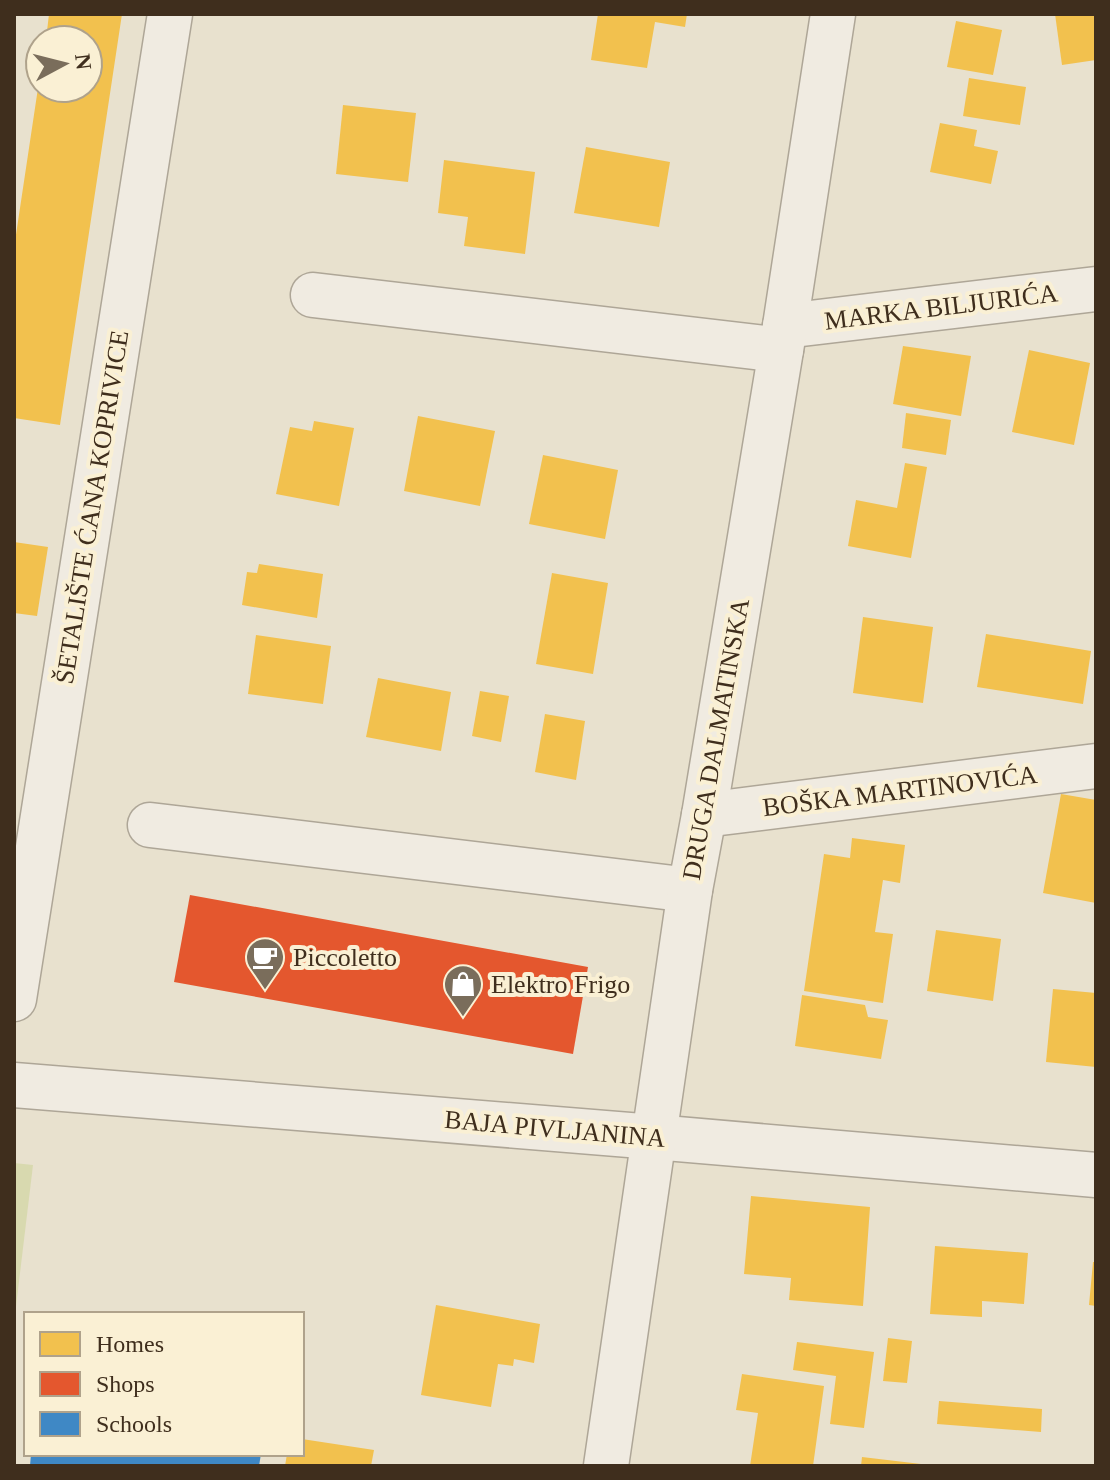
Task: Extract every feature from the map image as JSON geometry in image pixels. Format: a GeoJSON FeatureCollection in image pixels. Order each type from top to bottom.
{"type":"FeatureCollection","features":[{"type":"Feature","properties":{"kind":"street","name":"ŠETALIŠTE ĆANA KOPRIVICE"},"geometry":{"type":"LineString","coordinates":[[14,999],[170,14]]}},
{"type":"Feature","properties":{"kind":"street","name":"DRUGA DALMATINSKA"},"geometry":{"type":"LineString","coordinates":[[606,1466],[690,890],[783,338],[833,14]]}},
{"type":"Feature","properties":{"kind":"street","name":"MARKA BILJURIĆA"},"geometry":{"type":"LineString","coordinates":[[313,295],[783,338],[1096,289]]}},
{"type":"Feature","properties":{"kind":"street","name":"BOŠKA MARTINOVIĆA"},"geometry":{"type":"LineString","coordinates":[[704,815],[1096,766]]}},
{"type":"Feature","properties":{"kind":"street"},"geometry":{"type":"LineString","coordinates":[[150,825],[690,890]]}},
{"type":"Feature","properties":{"kind":"street","name":"BAJA PIVLJANINA"},"geometry":{"type":"LineString","coordinates":[[14,1085],[1096,1175]]}},
{"type":"Feature","properties":{"kind":"green space"},"geometry":{"type":"Polygon","coordinates":[[[14,1163],[33,1165],[14,1323],[14,1163]]]}},
{"type":"Feature","properties":{"kind":"building: Homes"},"geometry":{"type":"Polygon","coordinates":[[[49,14],[122,14],[60,425],[14,418],[14,248],[36,104],[104,104],[104,24],[48,24],[49,14]]]}},
{"type":"Feature","properties":{"kind":"building: Homes"},"geometry":{"type":"Polygon","coordinates":[[[598,14],[687,14],[685,27],[655,22],[647,68],[591,60],[598,14]]]}},
{"type":"Feature","properties":{"kind":"building: Homes"},"geometry":{"type":"Polygon","coordinates":[[[1055,14],[1096,14],[1096,60],[1062,65],[1055,14]]]}},
{"type":"Feature","properties":{"kind":"building: Homes"},"geometry":{"type":"Polygon","coordinates":[[[956,21],[1002,30],[993,75],[947,67],[956,21]]]}},
{"type":"Feature","properties":{"kind":"building: Homes"},"geometry":{"type":"Polygon","coordinates":[[[969,78],[1026,87],[1020,125],[963,116],[969,78]]]}},
{"type":"Feature","properties":{"kind":"building: Homes"},"geometry":{"type":"Polygon","coordinates":[[[343,105],[416,113],[408,182],[336,174],[343,105]]]}},
{"type":"Feature","properties":{"kind":"building: Homes"},"geometry":{"type":"Polygon","coordinates":[[[940,123],[977,130],[974,146],[998,151],[991,184],[930,172],[940,123]]]}},
{"type":"Feature","properties":{"kind":"building: Homes"},"geometry":{"type":"Polygon","coordinates":[[[586,147],[670,162],[659,227],[574,213],[586,147]]]}},
{"type":"Feature","properties":{"kind":"building: Homes"},"geometry":{"type":"Polygon","coordinates":[[[444,160],[535,172],[525,254],[464,246],[468,217],[438,213],[444,160]]]}},
{"type":"Feature","properties":{"kind":"building: Homes"},"geometry":{"type":"Polygon","coordinates":[[[903,346],[971,356],[961,416],[893,404],[903,346]]]}},
{"type":"Feature","properties":{"kind":"building: Homes"},"geometry":{"type":"Polygon","coordinates":[[[1029,350],[1090,363],[1074,445],[1012,432],[1029,350]]]}},
{"type":"Feature","properties":{"kind":"building: Homes"},"geometry":{"type":"Polygon","coordinates":[[[906,413],[951,420],[946,455],[902,448],[906,413]]]}},
{"type":"Feature","properties":{"kind":"building: Homes"},"geometry":{"type":"Polygon","coordinates":[[[418,416],[495,431],[480,506],[404,491],[418,416]]]}},
{"type":"Feature","properties":{"kind":"building: Homes"},"geometry":{"type":"Polygon","coordinates":[[[314,421],[354,428],[339,506],[276,494],[290,427],[312,431],[314,421]]]}},
{"type":"Feature","properties":{"kind":"building: Homes"},"geometry":{"type":"Polygon","coordinates":[[[543,455],[618,470],[605,539],[529,524],[543,455]]]}},
{"type":"Feature","properties":{"kind":"building: Homes"},"geometry":{"type":"Polygon","coordinates":[[[905,463],[927,467],[911,558],[848,546],[856,500],[897,508],[905,463]]]}},
{"type":"Feature","properties":{"kind":"building: Homes"},"geometry":{"type":"Polygon","coordinates":[[[14,542],[48,547],[37,616],[14,613],[14,542]]]}},
{"type":"Feature","properties":{"kind":"building: Homes"},"geometry":{"type":"Polygon","coordinates":[[[259,564],[323,574],[317,618],[242,605],[247,572],[257,573],[259,564]]]}},
{"type":"Feature","properties":{"kind":"building: Homes"},"geometry":{"type":"Polygon","coordinates":[[[552,573],[608,583],[593,674],[536,664],[552,573]]]}},
{"type":"Feature","properties":{"kind":"building: Homes"},"geometry":{"type":"Polygon","coordinates":[[[863,617],[933,627],[923,703],[853,693],[863,617]]]}},
{"type":"Feature","properties":{"kind":"building: Homes"},"geometry":{"type":"Polygon","coordinates":[[[986,634],[1091,651],[1083,704],[977,687],[986,634]]]}},
{"type":"Feature","properties":{"kind":"building: Homes"},"geometry":{"type":"Polygon","coordinates":[[[256,635],[331,646],[323,704],[248,694],[256,635]]]}},
{"type":"Feature","properties":{"kind":"building: Homes"},"geometry":{"type":"Polygon","coordinates":[[[378,678],[451,692],[441,751],[366,737],[378,678]]]}},
{"type":"Feature","properties":{"kind":"building: Homes"},"geometry":{"type":"Polygon","coordinates":[[[480,691],[509,696],[501,742],[472,736],[480,691]]]}},
{"type":"Feature","properties":{"kind":"building: Homes"},"geometry":{"type":"Polygon","coordinates":[[[545,714],[585,721],[576,780],[535,772],[545,714]]]}},
{"type":"Feature","properties":{"kind":"building: Homes"},"geometry":{"type":"Polygon","coordinates":[[[1061,794],[1096,800],[1096,903],[1043,893],[1061,794]]]}},
{"type":"Feature","properties":{"kind":"building: Homes"},"geometry":{"type":"Polygon","coordinates":[[[852,838],[905,845],[900,883],[883,880],[875,932],[893,934],[883,1003],[804,991],[824,854],[850,858],[852,838]]]}},
{"type":"Feature","properties":{"kind":"building: Homes"},"geometry":{"type":"Polygon","coordinates":[[[936,930],[1001,939],[993,1001],[927,991],[936,930]]]}},
{"type":"Feature","properties":{"kind":"building: Homes"},"geometry":{"type":"Polygon","coordinates":[[[1053,989],[1096,993],[1096,1067],[1046,1062],[1053,989]]]}},
{"type":"Feature","properties":{"kind":"building: Homes"},"geometry":{"type":"Polygon","coordinates":[[[802,995],[865,1005],[868,1017],[888,1020],[881,1059],[795,1046],[802,995]]]}},
{"type":"Feature","properties":{"kind":"building: Homes"},"geometry":{"type":"Polygon","coordinates":[[[751,1196],[870,1207],[863,1306],[789,1300],[791,1278],[744,1274],[751,1196]]]}},
{"type":"Feature","properties":{"kind":"building: Homes"},"geometry":{"type":"Polygon","coordinates":[[[935,1246],[1028,1253],[1024,1304],[982,1301],[982,1317],[930,1314],[935,1246]]]}},
{"type":"Feature","properties":{"kind":"building: Homes"},"geometry":{"type":"Polygon","coordinates":[[[1093,1262],[1096,1262],[1096,1306],[1089,1305],[1093,1262]]]}},
{"type":"Feature","properties":{"kind":"building: Homes"},"geometry":{"type":"Polygon","coordinates":[[[436,1305],[540,1324],[534,1363],[514,1359],[513,1366],[498,1364],[491,1407],[421,1395],[436,1305]]]}},
{"type":"Feature","properties":{"kind":"building: Homes"},"geometry":{"type":"Polygon","coordinates":[[[888,1338],[912,1341],[907,1383],[883,1381],[888,1338]]]}},
{"type":"Feature","properties":{"kind":"building: Homes"},"geometry":{"type":"Polygon","coordinates":[[[797,1342],[874,1352],[864,1428],[830,1424],[836,1376],[793,1370],[797,1342]]]}},
{"type":"Feature","properties":{"kind":"building: Homes"},"geometry":{"type":"Polygon","coordinates":[[[742,1374],[824,1386],[813,1466],[750,1466],[758,1413],[736,1410],[742,1374]]]}},
{"type":"Feature","properties":{"kind":"building: Homes"},"geometry":{"type":"Polygon","coordinates":[[[939,1401],[1042,1409],[1041,1432],[937,1424],[939,1401]]]}},
{"type":"Feature","properties":{"kind":"building: Homes"},"geometry":{"type":"Polygon","coordinates":[[[304,1439],[374,1450],[371,1466],[285,1466],[287,1456],[304,1456],[304,1439]]]}},
{"type":"Feature","properties":{"kind":"building: Homes"},"geometry":{"type":"Polygon","coordinates":[[[862,1457],[921,1464],[921,1466],[861,1466],[862,1457]]]}},
{"type":"Feature","properties":{"kind":"building: Shops"},"geometry":{"type":"Polygon","coordinates":[[[190,895],[588,967],[573,1054],[174,982],[190,895]]]}},
{"type":"Feature","properties":{"kind":"building: Schools"},"geometry":{"type":"Polygon","coordinates":[[[31,1456],[261,1456],[259,1466],[30,1466],[31,1456]]]}},
{"type":"Feature","properties":{"kind":"place","name":"Piccoletto"},"geometry":{"type":"Point","coordinates":[265,991]}},
{"type":"Feature","properties":{"kind":"place","name":"Elektro Frigo"},"geometry":{"type":"Point","coordinates":[463,1018]}}]}
